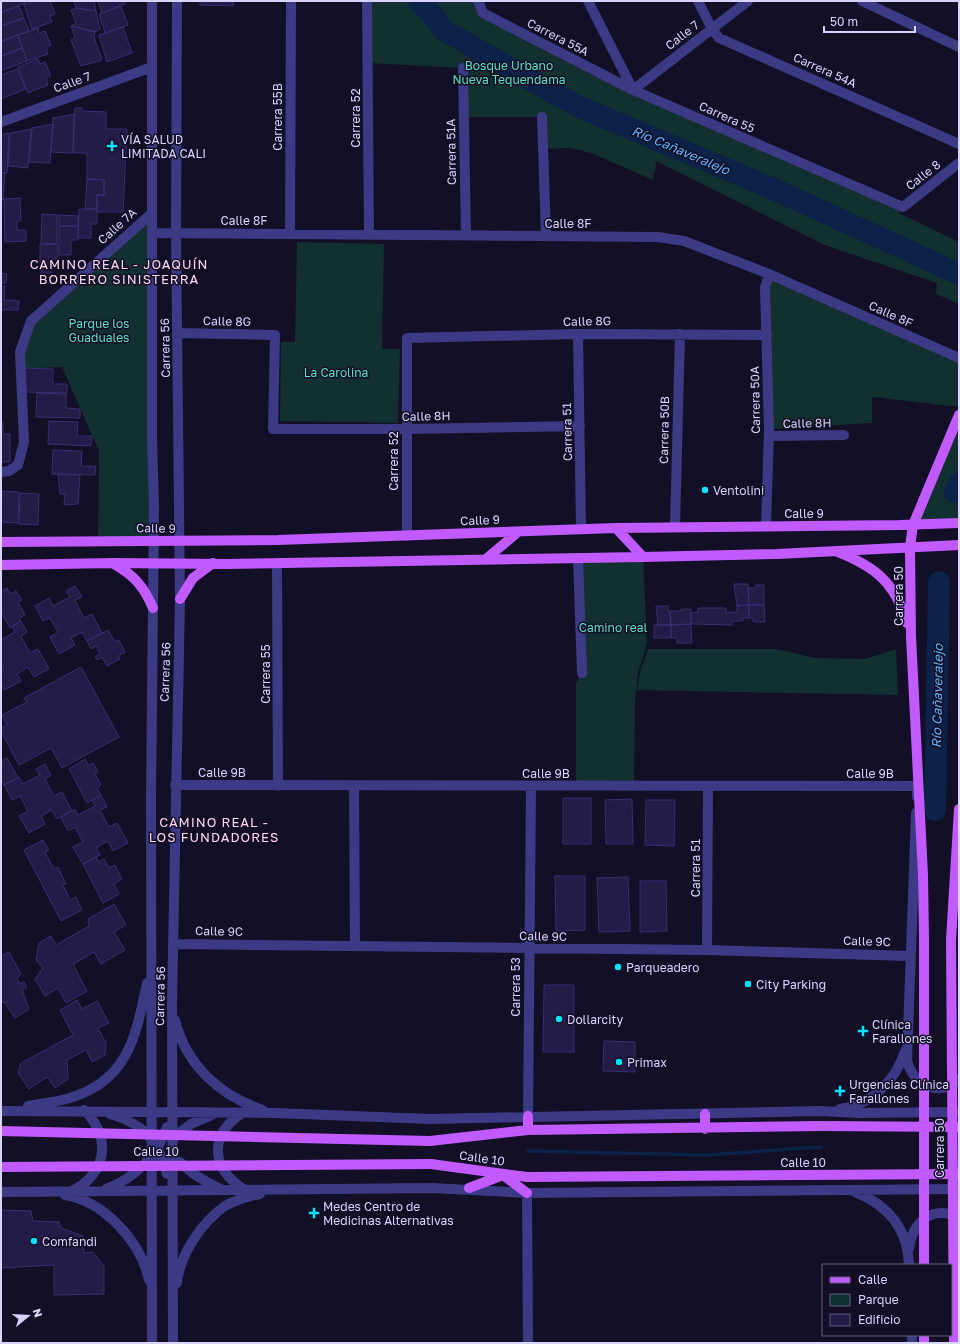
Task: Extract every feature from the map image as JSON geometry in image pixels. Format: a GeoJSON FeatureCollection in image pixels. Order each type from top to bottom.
{"type":"FeatureCollection","features":[{"type":"Feature","properties":{"kind":"main road","name":"Carrera 50"},"geometry":{"type":"LineString","coordinates":[[924,1264],[923,875],[917,786],[911,637],[910,547],[913,525],[959,415]]}},
{"type":"Feature","properties":{"kind":"main road","name":"Calle 9"},"geometry":{"type":"LineString","coordinates":[[1,542],[278,540],[616,528],[913,525],[959,523]]}},
{"type":"Feature","properties":{"kind":"main road"},"geometry":{"type":"LineString","coordinates":[[616,528],[644,557]]}},
{"type":"Feature","properties":{"kind":"main road"},"geometry":{"type":"LineString","coordinates":[[486,560],[518,532]]}},
{"type":"Feature","properties":{"kind":"main road"},"geometry":{"type":"LineString","coordinates":[[1,565],[278,563],[644,557],[834,551],[959,545]]}},
{"type":"Feature","properties":{"kind":"main road"},"geometry":{"type":"LineString","coordinates":[[834,551],[866,564],[886,581],[900,602],[911,637]]}},
{"type":"Feature","properties":{"kind":"main road"},"geometry":{"type":"LineString","coordinates":[[113,563],[126,570],[138,581],[147,593],[153,608]]}},
{"type":"Feature","properties":{"kind":"main road"},"geometry":{"type":"LineString","coordinates":[[180,599],[193,578],[213,563]]}},
{"type":"Feature","properties":{"kind":"main road","name":"Carrera 50"},"geometry":{"type":"LineString","coordinates":[[954,1343],[951,940],[959,809]]}},
{"type":"Feature","properties":{"kind":"main road"},"geometry":{"type":"LineString","coordinates":[[705,1114],[705,1129]]}},
{"type":"Feature","properties":{"kind":"main road"},"geometry":{"type":"LineString","coordinates":[[528,1116],[528,1130]]}},
{"type":"Feature","properties":{"kind":"main road","name":"Calle 10"},"geometry":{"type":"LineString","coordinates":[[1,1131],[430,1141],[528,1130],[705,1129],[820,1126],[959,1127]]}},
{"type":"Feature","properties":{"kind":"main road","name":"Calle 10"},"geometry":{"type":"LineString","coordinates":[[1,1166],[430,1164],[535,1177],[959,1174]]}},
{"type":"Feature","properties":{"kind":"main road"},"geometry":{"type":"LineString","coordinates":[[469,1188],[503,1174],[527,1192]]}},
{"type":"Feature","properties":{"kind":"street","name":"Carrera 56"},"geometry":{"type":"LineString","coordinates":[[152,1],[151,214],[154,540],[152,1138],[164,1148],[172,1191],[173,1343]]}},
{"type":"Feature","properties":{"kind":"street","name":"Carrera 56"},"geometry":{"type":"LineString","coordinates":[[152,1343],[151,1191],[164,1148],[172,1112],[175,785],[180,599],[178,564],[178,333],[176,233],[177,1]]}},
{"type":"Feature","properties":{"kind":"street","name":"Carrera 55B"},"geometry":{"type":"LineString","coordinates":[[290,234],[291,1]]}},
{"type":"Feature","properties":{"kind":"street","name":"Carrera 52"},"geometry":{"type":"LineString","coordinates":[[367,1],[369,234]]}},
{"type":"Feature","properties":{"kind":"street","name":"Carrera 55A"},"geometry":{"type":"LineString","coordinates":[[478,1],[483,12],[633,90]]}},
{"type":"Feature","properties":{"kind":"street"},"geometry":{"type":"LineString","coordinates":[[588,1],[633,90]]}},
{"type":"Feature","properties":{"kind":"street","name":"Carrera 54A"},"geometry":{"type":"LineString","coordinates":[[698,1],[712,29],[719,38],[959,144]]}},
{"type":"Feature","properties":{"kind":"street","name":"Calle 7"},"geometry":{"type":"LineString","coordinates":[[633,90],[748,1]]}},
{"type":"Feature","properties":{"kind":"street"},"geometry":{"type":"LineString","coordinates":[[862,1],[959,47]]}},
{"type":"Feature","properties":{"kind":"street","name":"Calle 7"},"geometry":{"type":"LineString","coordinates":[[1,122],[152,67]]}},
{"type":"Feature","properties":{"kind":"street","name":"Carrera 51A"},"geometry":{"type":"LineString","coordinates":[[463,68],[466,235]]}},
{"type":"Feature","properties":{"kind":"street","name":"Carrera 55"},"geometry":{"type":"LineString","coordinates":[[633,90],[903,208]]}},
{"type":"Feature","properties":{"kind":"street"},"geometry":{"type":"LineString","coordinates":[[542,117],[546,236]]}},
{"type":"Feature","properties":{"kind":"street","name":"Calle 8"},"geometry":{"type":"LineString","coordinates":[[903,208],[959,164]]}},
{"type":"Feature","properties":{"kind":"street","name":"Calle 7A"},"geometry":{"type":"LineString","coordinates":[[1,472],[9,471],[18,465],[24,442],[19,369],[20,352],[31,321],[151,214]]}},
{"type":"Feature","properties":{"kind":"street","name":"Calle 8F"},"geometry":{"type":"LineString","coordinates":[[152,233],[546,236],[664,238],[684,241],[769,274],[959,358]]}},
{"type":"Feature","properties":{"kind":"street","name":"Carrera 50A"},"geometry":{"type":"LineString","coordinates":[[766,526],[769,436],[765,288],[769,274]]}},
{"type":"Feature","properties":{"kind":"street","name":"Calle 8G"},"geometry":{"type":"LineString","coordinates":[[178,333],[275,335],[273,429]]}},
{"type":"Feature","properties":{"kind":"street","name":"Calle 8G"},"geometry":{"type":"LineString","coordinates":[[407,338],[578,334],[767,334]]}},
{"type":"Feature","properties":{"kind":"street","name":"Carrera 51"},"geometry":{"type":"LineString","coordinates":[[578,334],[581,529]]}},
{"type":"Feature","properties":{"kind":"street","name":"Carrera 50B"},"geometry":{"type":"LineString","coordinates":[[675,527],[680,334]]}},
{"type":"Feature","properties":{"kind":"street","name":"Carrera 52"},"geometry":{"type":"LineString","coordinates":[[407,338],[407,536]]}},
{"type":"Feature","properties":{"kind":"street","name":"Calle 8H"},"geometry":{"type":"LineString","coordinates":[[273,429],[406,429],[580,426]]}},
{"type":"Feature","properties":{"kind":"street","name":"Calle 8H"},"geometry":{"type":"LineString","coordinates":[[769,436],[844,435]]}},
{"type":"Feature","properties":{"kind":"street"},"geometry":{"type":"LineString","coordinates":[[578,558],[582,673]]}},
{"type":"Feature","properties":{"kind":"street","name":"Carrera 55"},"geometry":{"type":"LineString","coordinates":[[278,563],[278,786]]}},
{"type":"Feature","properties":{"kind":"street","name":"Calle 9B"},"geometry":{"type":"LineString","coordinates":[[175,785],[708,787],[917,786]]}},
{"type":"Feature","properties":{"kind":"street"},"geometry":{"type":"LineString","coordinates":[[354,786],[355,946]]}},
{"type":"Feature","properties":{"kind":"street","name":"Carrera 53"},"geometry":{"type":"LineString","coordinates":[[528,1116],[528,949],[531,786]]}},
{"type":"Feature","properties":{"kind":"street","name":"Carrera 50"},"geometry":{"type":"LineString","coordinates":[[908,1037],[917,786]]}},
{"type":"Feature","properties":{"kind":"street","name":"Carrera 51"},"geometry":{"type":"LineString","coordinates":[[707,950],[708,787]]}},
{"type":"Feature","properties":{"kind":"street","name":"Calle 9C"},"geometry":{"type":"LineString","coordinates":[[174,944],[707,950],[910,956]]}},
{"type":"Feature","properties":{"kind":"street"},"geometry":{"type":"LineString","coordinates":[[4,1111],[75,1096],[100,1083],[113,1071],[128,1052],[136,1035],[152,964]]}},
{"type":"Feature","properties":{"kind":"street"},"geometry":{"type":"LineString","coordinates":[[172,1002],[180,1036],[191,1057],[205,1075],[232,1097],[252,1106],[274,1113]]}},
{"type":"Feature","properties":{"kind":"street"},"geometry":{"type":"LineString","coordinates":[[4,1111],[84,1110],[274,1113],[430,1119],[819,1111],[843,1109],[855,1105],[882,1089],[899,1066],[908,1037]]}},
{"type":"Feature","properties":{"kind":"street"},"geometry":{"type":"LineString","coordinates":[[908,1037],[909,1067],[916,1080],[929,1087],[936,1088],[950,1086],[959,1080]]}},
{"type":"Feature","properties":{"kind":"street"},"geometry":{"type":"LineString","coordinates":[[72,1191],[82,1186],[93,1175],[101,1160],[102,1149],[98,1128],[84,1110]]}},
{"type":"Feature","properties":{"kind":"street"},"geometry":{"type":"LineString","coordinates":[[101,1111],[132,1123],[152,1138]]}},
{"type":"Feature","properties":{"kind":"street"},"geometry":{"type":"LineString","coordinates":[[819,1111],[859,1113],[959,1112]]}},
{"type":"Feature","properties":{"kind":"street"},"geometry":{"type":"LineString","coordinates":[[152,1112],[164,1148],[189,1171],[205,1182],[224,1191]]}},
{"type":"Feature","properties":{"kind":"street"},"geometry":{"type":"LineString","coordinates":[[100,1192],[117,1185],[132,1176],[191,1124],[206,1117],[223,1113]]}},
{"type":"Feature","properties":{"kind":"street"},"geometry":{"type":"LineString","coordinates":[[242,1113],[231,1120],[222,1131],[218,1144],[218,1158],[223,1171],[232,1182],[246,1190]]}},
{"type":"Feature","properties":{"kind":"street"},"geometry":{"type":"LineString","coordinates":[[1,1192],[469,1188],[527,1192],[706,1193],[959,1189]]}},
{"type":"Feature","properties":{"kind":"street"},"geometry":{"type":"LineString","coordinates":[[173,1316],[177,1279],[183,1257],[209,1220],[227,1205],[249,1196],[275,1190]]}},
{"type":"Feature","properties":{"kind":"street"},"geometry":{"type":"LineString","coordinates":[[840,1190],[854,1192],[868,1197],[887,1210],[902,1230],[909,1260]]}},
{"type":"Feature","properties":{"kind":"street"},"geometry":{"type":"LineString","coordinates":[[49,1192],[71,1196],[92,1205],[112,1219],[128,1236],[140,1256],[148,1278],[152,1301]]}},
{"type":"Feature","properties":{"kind":"street"},"geometry":{"type":"LineString","coordinates":[[527,1192],[528,1343]]}},
{"type":"Feature","properties":{"kind":"street"},"geometry":{"type":"LineString","coordinates":[[909,1260],[913,1232],[922,1220],[928,1216],[943,1213],[959,1218]]}},
{"type":"Feature","properties":{"kind":"green space","name":"Bosque Urbano Nueva Tequendama"},"geometry":{"type":"Polygon","coordinates":[[[366,1],[478,1],[483,12],[633,90],[903,207],[899,213],[959,242],[959,304],[936,294],[937,283],[827,246],[656,161],[653,180],[591,153],[570,148],[543,149],[542,117],[464,117],[463,68],[368,63],[366,1]]]}},
{"type":"Feature","properties":{"kind":"green space","name":"Parque los Guaduales"},"geometry":{"type":"Polygon","coordinates":[[[151,214],[154,540],[98,541],[99,451],[62,367],[19,369],[31,321],[151,214]]]}},
{"type":"Feature","properties":{"kind":"green space","name":"La Carolina"},"geometry":{"type":"Polygon","coordinates":[[[297,242],[384,244],[382,349],[400,349],[398,423],[280,421],[281,342],[295,342],[297,242]]]}},
{"type":"Feature","properties":{"kind":"green space"},"geometry":{"type":"Polygon","coordinates":[[[769,274],[959,358],[959,407],[872,397],[872,423],[769,429],[769,274]]]}},
{"type":"Feature","properties":{"kind":"green space"},"geometry":{"type":"Polygon","coordinates":[[[959,415],[959,523],[913,525],[959,415]]]}},
{"type":"Feature","properties":{"kind":"green space","name":"Camino real"},"geometry":{"type":"Polygon","coordinates":[[[643,557],[647,644],[638,673],[635,702],[634,786],[576,786],[576,683],[582,672],[578,558],[643,557]]]}},
{"type":"Feature","properties":{"kind":"green space"},"geometry":{"type":"Polygon","coordinates":[[[648,649],[777,649],[815,658],[865,659],[896,649],[898,695],[637,690],[640,672],[648,649]]]}},
{"type":"Feature","properties":{"kind":"building"},"geometry":{"type":"Polygon","coordinates":[[[1,1],[26,1],[26,3],[1,12],[1,1]]]}},
{"type":"Feature","properties":{"kind":"building"},"geometry":{"type":"Polygon","coordinates":[[[34,1],[50,1],[55,14],[50,16],[52,22],[32,29],[24,5],[34,1]]]}},
{"type":"Feature","properties":{"kind":"building"},"geometry":{"type":"Polygon","coordinates":[[[74,1],[94,1],[96,11],[76,8],[74,1]]]}},
{"type":"Feature","properties":{"kind":"building"},"geometry":{"type":"Polygon","coordinates":[[[98,1],[124,1],[125,4],[102,13],[98,1]]]}},
{"type":"Feature","properties":{"kind":"building"},"geometry":{"type":"Polygon","coordinates":[[[200,1],[233,1],[233,6],[200,5],[200,1]]]}},
{"type":"Feature","properties":{"kind":"building"},"geometry":{"type":"Polygon","coordinates":[[[19,6],[24,18],[1,26],[1,13],[19,6]]]}},
{"type":"Feature","properties":{"kind":"building"},"geometry":{"type":"Polygon","coordinates":[[[121,6],[128,25],[105,33],[99,14],[121,6]]]}},
{"type":"Feature","properties":{"kind":"building"},"geometry":{"type":"Polygon","coordinates":[[[76,8],[96,11],[100,29],[95,32],[71,26],[76,23],[71,10],[76,8]]]}},
{"type":"Feature","properties":{"kind":"building"},"geometry":{"type":"Polygon","coordinates":[[[24,18],[29,31],[1,41],[1,26],[24,18]]]}},
{"type":"Feature","properties":{"kind":"building"},"geometry":{"type":"Polygon","coordinates":[[[71,26],[95,32],[94,37],[102,60],[81,66],[71,40],[75,37],[71,26]]]}},
{"type":"Feature","properties":{"kind":"building"},"geometry":{"type":"Polygon","coordinates":[[[123,27],[132,53],[107,62],[99,35],[123,27]]]}},
{"type":"Feature","properties":{"kind":"building"},"geometry":{"type":"Polygon","coordinates":[[[38,28],[39,33],[45,31],[51,45],[46,47],[48,54],[27,61],[18,35],[38,28]]]}},
{"type":"Feature","properties":{"kind":"building"},"geometry":{"type":"Polygon","coordinates":[[[18,35],[22,48],[1,56],[1,42],[18,35]]]}},
{"type":"Feature","properties":{"kind":"building"},"geometry":{"type":"Polygon","coordinates":[[[22,48],[27,61],[1,71],[1,56],[22,48]]]}},
{"type":"Feature","properties":{"kind":"building"},"geometry":{"type":"Polygon","coordinates":[[[38,59],[40,64],[45,62],[51,76],[46,78],[48,85],[28,93],[18,67],[38,59]]]}},
{"type":"Feature","properties":{"kind":"building"},"geometry":{"type":"Polygon","coordinates":[[[17,69],[26,89],[1,99],[1,75],[17,69]]]}},
{"type":"Feature","properties":{"kind":"building"},"geometry":{"type":"Polygon","coordinates":[[[75,108],[82,108],[82,111],[106,112],[106,129],[127,129],[123,212],[97,212],[97,195],[104,195],[104,180],[87,179],[87,153],[73,153],[75,108]]]}},
{"type":"Feature","properties":{"kind":"building"},"geometry":{"type":"Polygon","coordinates":[[[74,114],[73,153],[51,152],[53,118],[74,114]]]}},
{"type":"Feature","properties":{"kind":"building"},"geometry":{"type":"Polygon","coordinates":[[[53,124],[50,163],[29,162],[32,128],[53,124]]]}},
{"type":"Feature","properties":{"kind":"building"},"geometry":{"type":"Polygon","coordinates":[[[31,129],[28,168],[8,166],[10,133],[31,129]]]}},
{"type":"Feature","properties":{"kind":"building"},"geometry":{"type":"Polygon","coordinates":[[[9,133],[7,173],[1,172],[1,135],[9,133]]]}},
{"type":"Feature","properties":{"kind":"building"},"geometry":{"type":"Polygon","coordinates":[[[1,173],[5,173],[3,200],[1,200],[1,173]]]}},
{"type":"Feature","properties":{"kind":"building"},"geometry":{"type":"Polygon","coordinates":[[[87,179],[104,180],[104,195],[97,195],[97,209],[85,209],[87,179]]]}},
{"type":"Feature","properties":{"kind":"building"},"geometry":{"type":"Polygon","coordinates":[[[20,198],[21,221],[17,221],[17,230],[26,230],[26,241],[5,242],[4,199],[20,198]]]}},
{"type":"Feature","properties":{"kind":"building"},"geometry":{"type":"Polygon","coordinates":[[[79,209],[97,209],[97,224],[91,224],[91,238],[78,238],[79,209]]]}},
{"type":"Feature","properties":{"kind":"building"},"geometry":{"type":"Polygon","coordinates":[[[42,214],[57,215],[57,244],[41,243],[42,214]]]}},
{"type":"Feature","properties":{"kind":"building"},"geometry":{"type":"Polygon","coordinates":[[[59,215],[78,216],[78,226],[59,226],[59,215]]]}},
{"type":"Feature","properties":{"kind":"building"},"geometry":{"type":"Polygon","coordinates":[[[59,226],[78,226],[78,240],[71,240],[71,255],[59,255],[59,226]]]}},
{"type":"Feature","properties":{"kind":"building"},"geometry":{"type":"Polygon","coordinates":[[[40,244],[58,245],[58,259],[52,259],[52,273],[40,273],[40,244]]]}},
{"type":"Feature","properties":{"kind":"building"},"geometry":{"type":"Polygon","coordinates":[[[1,273],[7,274],[6,283],[1,283],[1,273]]]}},
{"type":"Feature","properties":{"kind":"building"},"geometry":{"type":"Polygon","coordinates":[[[1,286],[5,286],[4,300],[19,301],[18,310],[1,310],[1,286]]]}},
{"type":"Feature","properties":{"kind":"building"},"geometry":{"type":"Polygon","coordinates":[[[24,368],[53,369],[53,384],[67,384],[67,393],[24,392],[24,368]]]}},
{"type":"Feature","properties":{"kind":"building"},"geometry":{"type":"Polygon","coordinates":[[[37,393],[66,394],[66,408],[80,409],[80,418],[36,417],[37,393]]]}},
{"type":"Feature","properties":{"kind":"building"},"geometry":{"type":"Polygon","coordinates":[[[49,421],[78,422],[77,436],[92,436],[91,446],[48,444],[49,421]]]}},
{"type":"Feature","properties":{"kind":"building"},"geometry":{"type":"Polygon","coordinates":[[[1,423],[3,423],[3,434],[10,434],[10,462],[1,462],[1,423]]]}},
{"type":"Feature","properties":{"kind":"building"},"geometry":{"type":"Polygon","coordinates":[[[53,450],[82,451],[81,466],[96,466],[95,475],[52,474],[53,450]]]}},
{"type":"Feature","properties":{"kind":"building"},"geometry":{"type":"Polygon","coordinates":[[[58,474],[80,475],[78,504],[64,505],[65,494],[60,494],[58,474]]]}},
{"type":"Feature","properties":{"kind":"building"},"geometry":{"type":"Polygon","coordinates":[[[2,491],[19,492],[18,523],[1,522],[2,491]]]}},
{"type":"Feature","properties":{"kind":"building"},"geometry":{"type":"Polygon","coordinates":[[[20,493],[39,494],[38,525],[19,524],[20,493]]]}},
{"type":"Feature","properties":{"kind":"building"},"geometry":{"type":"Polygon","coordinates":[[[734,584],[748,584],[749,605],[737,606],[734,584]]]}},
{"type":"Feature","properties":{"kind":"building"},"geometry":{"type":"Polygon","coordinates":[[[756,585],[764,585],[764,605],[749,605],[748,588],[756,588],[756,585]]]}},
{"type":"Feature","properties":{"kind":"building"},"geometry":{"type":"Polygon","coordinates":[[[75,586],[82,597],[75,600],[84,618],[92,614],[102,633],[87,641],[82,632],[71,638],[75,645],[59,654],[50,637],[58,632],[50,618],[43,621],[35,606],[49,598],[53,606],[70,597],[66,591],[75,586]]]}},
{"type":"Feature","properties":{"kind":"building"},"geometry":{"type":"Polygon","coordinates":[[[7,588],[10,594],[16,591],[22,600],[18,602],[25,615],[19,618],[21,621],[10,628],[1,612],[1,591],[7,588]]]}},
{"type":"Feature","properties":{"kind":"building"},"geometry":{"type":"Polygon","coordinates":[[[749,605],[764,605],[765,622],[753,622],[753,618],[749,618],[749,605]]]}},
{"type":"Feature","properties":{"kind":"building"},"geometry":{"type":"Polygon","coordinates":[[[749,605],[749,618],[742,618],[743,621],[732,621],[732,625],[691,624],[691,613],[698,612],[698,608],[726,608],[726,613],[737,612],[737,606],[749,605]]]}},
{"type":"Feature","properties":{"kind":"building"},"geometry":{"type":"Polygon","coordinates":[[[656,606],[668,606],[671,625],[658,625],[656,606]]]}},
{"type":"Feature","properties":{"kind":"building"},"geometry":{"type":"Polygon","coordinates":[[[681,609],[691,609],[691,624],[671,625],[670,611],[681,611],[681,609]]]}},
{"type":"Feature","properties":{"kind":"building"},"geometry":{"type":"Polygon","coordinates":[[[21,621],[27,632],[21,636],[30,653],[38,649],[49,669],[34,677],[28,667],[17,674],[21,681],[4,690],[1,684],[1,670],[4,668],[1,662],[1,640],[15,632],[12,626],[21,621]]]}},
{"type":"Feature","properties":{"kind":"building"},"geometry":{"type":"Polygon","coordinates":[[[691,624],[692,643],[677,643],[677,638],[671,638],[671,625],[691,624]]]}},
{"type":"Feature","properties":{"kind":"building"},"geometry":{"type":"Polygon","coordinates":[[[654,625],[671,625],[671,638],[654,638],[654,625]]]}},
{"type":"Feature","properties":{"kind":"building"},"geometry":{"type":"Polygon","coordinates":[[[108,630],[115,642],[119,640],[125,652],[118,656],[120,659],[107,666],[102,657],[97,660],[95,657],[100,654],[96,646],[91,649],[87,641],[108,630]]]}},
{"type":"Feature","properties":{"kind":"building"},"geometry":{"type":"Polygon","coordinates":[[[81,667],[119,737],[62,768],[51,748],[19,765],[1,731],[1,728],[7,725],[2,715],[27,702],[24,698],[81,667]]]}},
{"type":"Feature","properties":{"kind":"building"},"geometry":{"type":"Polygon","coordinates":[[[7,758],[18,778],[4,785],[1,779],[1,762],[7,758]]]}},
{"type":"Feature","properties":{"kind":"building"},"geometry":{"type":"Polygon","coordinates":[[[85,759],[88,765],[93,763],[98,772],[95,774],[101,785],[97,788],[101,795],[87,803],[69,769],[85,759]]]}},
{"type":"Feature","properties":{"kind":"building"},"geometry":{"type":"Polygon","coordinates":[[[45,764],[51,775],[45,779],[54,796],[62,792],[72,811],[57,819],[52,810],[41,816],[45,824],[29,833],[19,816],[28,811],[20,796],[12,800],[4,785],[19,777],[23,784],[40,775],[36,769],[45,764]]]}},
{"type":"Feature","properties":{"kind":"building"},"geometry":{"type":"Polygon","coordinates":[[[101,795],[107,807],[100,810],[109,827],[117,823],[128,843],[113,851],[108,841],[96,848],[100,855],[83,864],[73,847],[83,842],[75,827],[68,831],[61,817],[75,809],[78,815],[95,806],[92,800],[101,795]]]}},
{"type":"Feature","properties":{"kind":"building"},"geometry":{"type":"Polygon","coordinates":[[[563,798],[591,798],[591,844],[563,844],[563,798]]]}},
{"type":"Feature","properties":{"kind":"building"},"geometry":{"type":"Polygon","coordinates":[[[632,799],[633,844],[606,844],[605,800],[632,799]]]}},
{"type":"Feature","properties":{"kind":"building"},"geometry":{"type":"Polygon","coordinates":[[[646,800],[675,800],[674,846],[645,845],[646,800]]]}},
{"type":"Feature","properties":{"kind":"building"},"geometry":{"type":"Polygon","coordinates":[[[43,840],[49,850],[45,852],[54,869],[58,867],[66,884],[63,885],[70,900],[76,897],[82,910],[61,921],[24,850],[43,840]]]}},
{"type":"Feature","properties":{"kind":"building"},"geometry":{"type":"Polygon","coordinates":[[[96,857],[98,862],[104,859],[109,868],[115,865],[122,879],[114,884],[119,894],[103,903],[83,864],[96,857]]]}},
{"type":"Feature","properties":{"kind":"building"},"geometry":{"type":"Polygon","coordinates":[[[555,876],[585,876],[585,930],[556,931],[555,876]]]}},
{"type":"Feature","properties":{"kind":"building"},"geometry":{"type":"Polygon","coordinates":[[[628,877],[630,931],[599,932],[597,878],[628,877]]]}},
{"type":"Feature","properties":{"kind":"building"},"geometry":{"type":"Polygon","coordinates":[[[640,881],[666,881],[667,931],[640,932],[640,881]]]}},
{"type":"Feature","properties":{"kind":"building"},"geometry":{"type":"Polygon","coordinates":[[[114,904],[126,925],[114,932],[125,950],[101,964],[94,952],[73,964],[87,991],[66,1003],[58,988],[45,996],[35,979],[43,968],[36,960],[39,943],[51,936],[56,945],[89,926],[88,919],[114,904]]]}},
{"type":"Feature","properties":{"kind":"building"},"geometry":{"type":"Polygon","coordinates":[[[9,952],[21,974],[17,978],[20,984],[24,982],[27,988],[22,990],[29,1009],[15,1018],[4,1002],[1,1003],[1,956],[9,952]]]}},
{"type":"Feature","properties":{"kind":"building","name":"Dollarcity"},"geometry":{"type":"Polygon","coordinates":[[[544,985],[574,985],[574,1052],[543,1052],[544,985]]]}},
{"type":"Feature","properties":{"kind":"building"},"geometry":{"type":"Polygon","coordinates":[[[77,1000],[82,1009],[97,1001],[109,1023],[98,1028],[106,1043],[105,1055],[92,1062],[86,1050],[67,1060],[68,1079],[55,1088],[47,1077],[29,1089],[18,1073],[21,1063],[73,1035],[60,1010],[77,1000]]]}},
{"type":"Feature","properties":{"kind":"building","name":"Primax"},"geometry":{"type":"Polygon","coordinates":[[[604,1041],[635,1042],[635,1072],[603,1071],[604,1041]]]}},
{"type":"Feature","properties":{"kind":"building"},"geometry":{"type":"Polygon","coordinates":[[[1,1210],[31,1211],[33,1221],[59,1222],[61,1228],[83,1236],[84,1253],[93,1252],[104,1266],[104,1294],[54,1295],[54,1265],[1,1268],[1,1210]]]}},
{"type":"Feature","properties":{"kind":"waterway","name":"Río Cañaveralejo"},"geometry":{"type":"LineString","coordinates":[[419,1],[445,31],[575,105],[778,191],[959,274]]}},
{"type":"Feature","properties":{"kind":"waterway","name":"Río Cañaveralejo"},"geometry":{"type":"LineString","coordinates":[[955,492],[959,483]]}},
{"type":"Feature","properties":{"kind":"waterway","name":"Río Cañaveralejo"},"geometry":{"type":"LineString","coordinates":[[935,810],[939,582]]}},
{"type":"Feature","properties":{"kind":"waterway"},"geometry":{"type":"LineString","coordinates":[[528,1151],[706,1155],[821,1147]]}},
{"type":"Feature","properties":{"kind":"place","name":"VÍA SALUD LIMITADA CALI"},"geometry":{"type":"Point","coordinates":[112,146]}},
{"type":"Feature","properties":{"kind":"place","name":"Ventolini"},"geometry":{"type":"Point","coordinates":[705,490]}},
{"type":"Feature","properties":{"kind":"place","name":"Parqueadero"},"geometry":{"type":"Point","coordinates":[618,967]}},
{"type":"Feature","properties":{"kind":"place","name":"City Parking"},"geometry":{"type":"Point","coordinates":[748,984]}},
{"type":"Feature","properties":{"kind":"place","name":"Dollarcity"},"geometry":{"type":"Point","coordinates":[559,1019]}},
{"type":"Feature","properties":{"kind":"place","name":"Clínica Farallones"},"geometry":{"type":"Point","coordinates":[863,1031]}},
{"type":"Feature","properties":{"kind":"place","name":"Primax"},"geometry":{"type":"Point","coordinates":[619,1062]}},
{"type":"Feature","properties":{"kind":"place","name":"Urgencias Clínica Farallones"},"geometry":{"type":"Point","coordinates":[840,1091]}},
{"type":"Feature","properties":{"kind":"place","name":"Medes Centro de Medicinas Alternativas"},"geometry":{"type":"Point","coordinates":[314,1213]}},
{"type":"Feature","properties":{"kind":"place","name":"Comfandi"},"geometry":{"type":"Point","coordinates":[34,1241]}},
{"type":"Feature","properties":{"kind":"district","name":"CAMINO REAL - JOAQUÍN BORRERO SINISTERRA"},"geometry":{"type":"Point","coordinates":[119,272]}},
{"type":"Feature","properties":{"kind":"district","name":"CAMINO REAL - LOS FUNDADORES"},"geometry":{"type":"Point","coordinates":[214,830]}}]}
